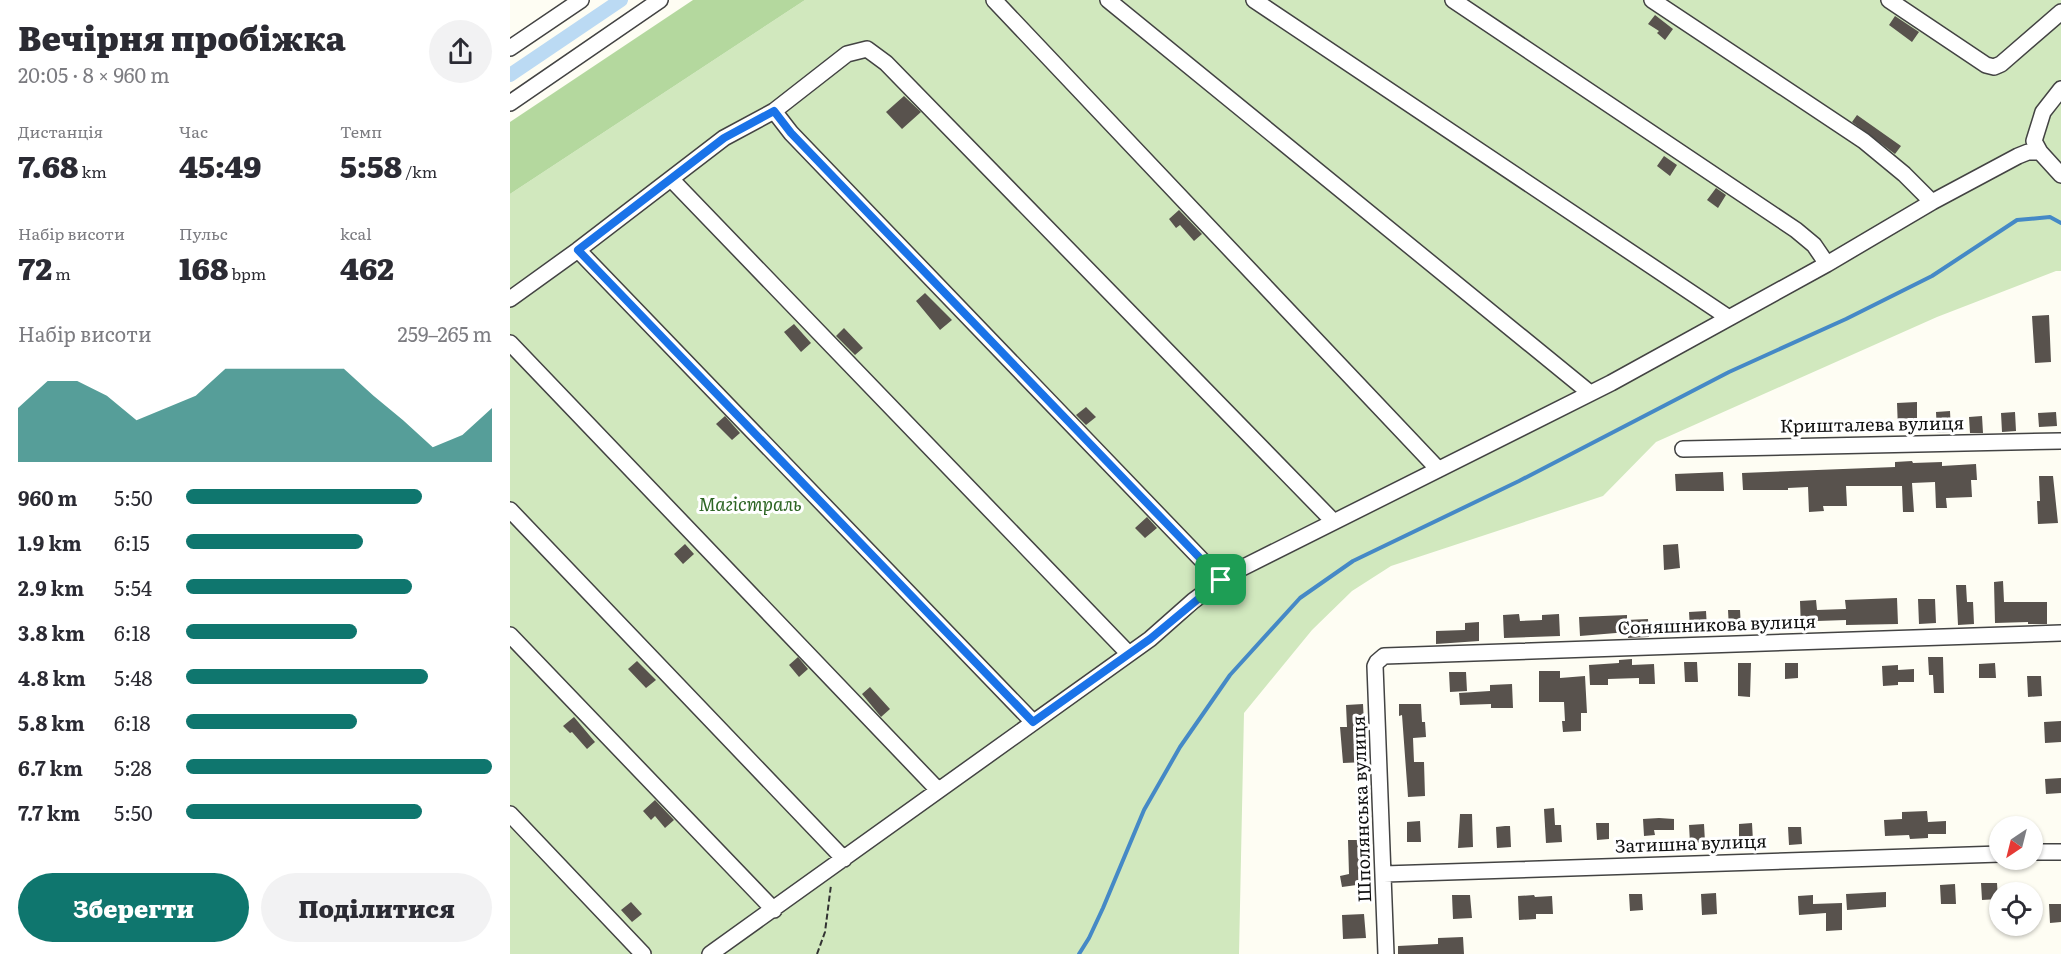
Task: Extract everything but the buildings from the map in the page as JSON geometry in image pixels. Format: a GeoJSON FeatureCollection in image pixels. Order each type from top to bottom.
{"type":"FeatureCollection","features":[{"type":"Feature","properties":{"kind":"street"},"geometry":{"type":"LineString","coordinates":[[510,48],[581,0]]}},
{"type":"Feature","properties":{"kind":"street"},"geometry":{"type":"LineString","coordinates":[[510,103],[660,0]]}},
{"type":"Feature","properties":{"kind":"street"},"geometry":{"type":"LineString","coordinates":[[994,0],[1438,469]]}},
{"type":"Feature","properties":{"kind":"street"},"geometry":{"type":"LineString","coordinates":[[1108,0],[1590,393]]}},
{"type":"Feature","properties":{"kind":"street"},"geometry":{"type":"LineString","coordinates":[[1254,0],[1729,318]]}},
{"type":"Feature","properties":{"kind":"street"},"geometry":{"type":"LineString","coordinates":[[1453,0],[1796,230],[1814,245],[1827,264]]}},
{"type":"Feature","properties":{"kind":"street"},"geometry":{"type":"LineString","coordinates":[[1652,0],[1864,141],[1904,174],[1932,202]]}},
{"type":"Feature","properties":{"kind":"street"},"geometry":{"type":"LineString","coordinates":[[1889,0],[1986,65],[1994,67],[2001,64],[2061,12]]}},
{"type":"Feature","properties":{"kind":"street"},"geometry":{"type":"LineString","coordinates":[[510,299],[724,138],[774,111],[847,54],[867,50],[885,63],[1333,521]]}},
{"type":"Feature","properties":{"kind":"street"},"geometry":{"type":"LineString","coordinates":[[2061,89],[2043,112],[2034,141],[2061,175]]}},
{"type":"Feature","properties":{"kind":"street"},"geometry":{"type":"LineString","coordinates":[[774,111],[791,133],[1221,580]]}},
{"type":"Feature","properties":{"kind":"street"},"geometry":{"type":"LineString","coordinates":[[710,954],[1150,639],[1221,580],[1333,521],[1590,393],[1827,264],[1932,202],[2018,156],[2028,152],[2043,155]]}},
{"type":"Feature","properties":{"kind":"street"},"geometry":{"type":"LineString","coordinates":[[670,179],[1128,653]]}},
{"type":"Feature","properties":{"kind":"street"},"geometry":{"type":"LineString","coordinates":[[578,250],[1033,722]]}},
{"type":"Feature","properties":{"kind":"street"},"geometry":{"type":"LineString","coordinates":[[510,343],[938,790]]}},
{"type":"Feature","properties":{"kind":"street","name":"Кришталева вулиця"},"geometry":{"type":"LineString","coordinates":[[1683,449],[2061,441]]}},
{"type":"Feature","properties":{"kind":"street"},"geometry":{"type":"LineString","coordinates":[[510,510],[838,863]]}},
{"type":"Feature","properties":{"kind":"street","name":"Соняшникова вулиця"},"geometry":{"type":"LineString","coordinates":[[1377,662],[1384,656],[2061,633]]}},
{"type":"Feature","properties":{"kind":"street"},"geometry":{"type":"LineString","coordinates":[[510,635],[774,910]]}},
{"type":"Feature","properties":{"kind":"street","name":"Шполянська вулиця"},"geometry":{"type":"LineString","coordinates":[[1377,662],[1386,954]]}},
{"type":"Feature","properties":{"kind":"street"},"geometry":{"type":"LineString","coordinates":[[510,814],[643,954]]}},
{"type":"Feature","properties":{"kind":"street"},"geometry":{"type":"LineString","coordinates":[[2043,852],[2061,852]]}},
{"type":"Feature","properties":{"kind":"street","name":"Затишна вулиця"},"geometry":{"type":"LineString","coordinates":[[1384,874],[1989,854]]}},
{"type":"Feature","properties":{"kind":"path"},"geometry":{"type":"LineString","coordinates":[[817,954],[825,932],[838,863]]}},
{"type":"Feature","properties":{"kind":"green space"},"geometry":{"type":"Polygon","coordinates":[[[693,0],[805,0],[510,194],[510,122],[693,0]]]}},
{"type":"Feature","properties":{"kind":"green space","name":"Магістраль"},"geometry":{"type":"Polygon","coordinates":[[[805,0],[2061,0],[2061,271],[1937,317],[1656,442],[1603,496],[1391,566],[1352,591],[1312,630],[1244,713],[1239,954],[510,954],[510,194],[805,0]]]}},
{"type":"Feature","properties":{"kind":"waterway"},"geometry":{"type":"LineString","coordinates":[[510,75],[621,0]]}},
{"type":"Feature","properties":{"kind":"waterway"},"geometry":{"type":"LineString","coordinates":[[1079,954],[1103,908],[1144,810],[1180,747],[1230,675],[1300,598],[1353,561],[1519,481],[1729,372],[1846,319],[1932,276],[2017,220],[2050,217],[2061,223]]}},
{"type":"Feature","properties":{"kind":"route"},"geometry":{"type":"LineString","coordinates":[[774,111],[791,133],[1221,580],[1150,639],[1033,722],[578,250],[724,138],[774,111]]}}]}
